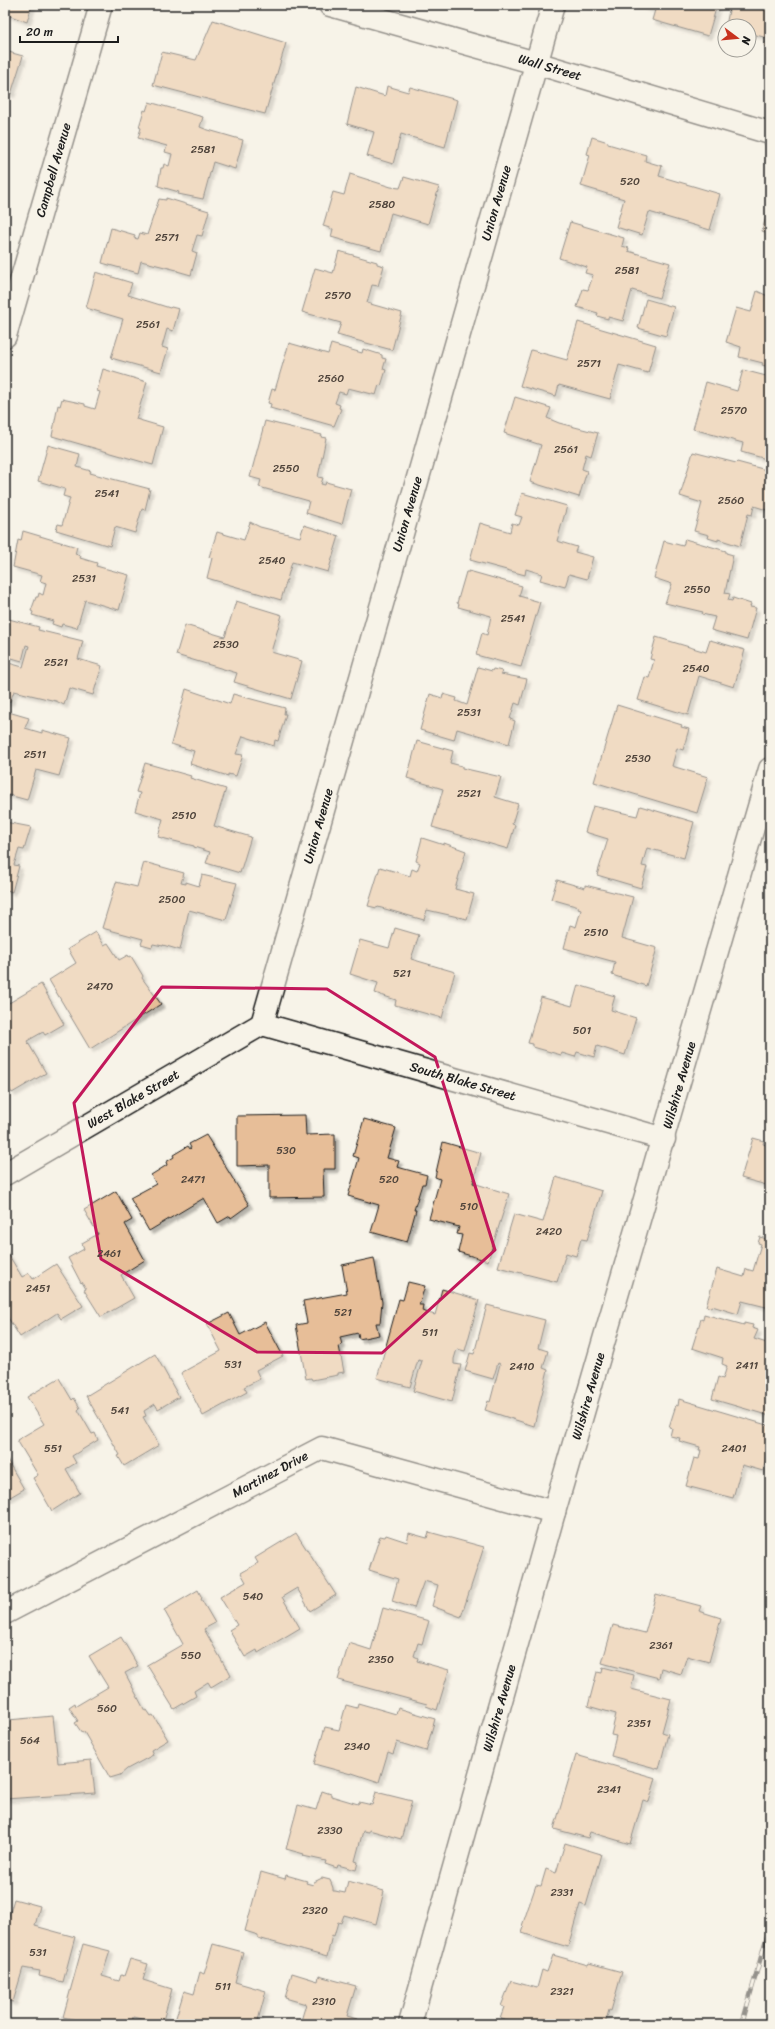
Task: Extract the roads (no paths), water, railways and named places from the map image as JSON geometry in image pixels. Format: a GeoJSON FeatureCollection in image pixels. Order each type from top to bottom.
{"type":"FeatureCollection","features":[{"type":"Feature","properties":{"kind":"street","name":"Campbell Avenue"},"geometry":{"type":"LineString","coordinates":[[5,336],[101,5]]}},
{"type":"Feature","properties":{"kind":"street","name":"Wall Street"},"geometry":{"type":"LineString","coordinates":[[330,5],[536,63],[770,133]]}},
{"type":"Feature","properties":{"kind":"street","name":"Union Avenue"},"geometry":{"type":"LineString","coordinates":[[262,1024],[553,5]]}},
{"type":"Feature","properties":{"kind":"street","name":"Wilshire Avenue"},"geometry":{"type":"LineString","coordinates":[[410,2024],[554,1512],[664,1139],[770,769]]}},
{"type":"Feature","properties":{"kind":"street","name":"South Blake Street"},"geometry":{"type":"LineString","coordinates":[[262,1024],[664,1139]]}},
{"type":"Feature","properties":{"kind":"street","name":"West Blake Street"},"geometry":{"type":"LineString","coordinates":[[5,1174],[262,1024]]}},
{"type":"Feature","properties":{"kind":"street","name":"Martinez Drive"},"geometry":{"type":"LineString","coordinates":[[5,1613],[322,1448],[554,1512]]}},
{"type":"Feature","properties":{"kind":"railway"},"geometry":{"type":"LineString","coordinates":[[742,2024],[770,1925]]}}]}
